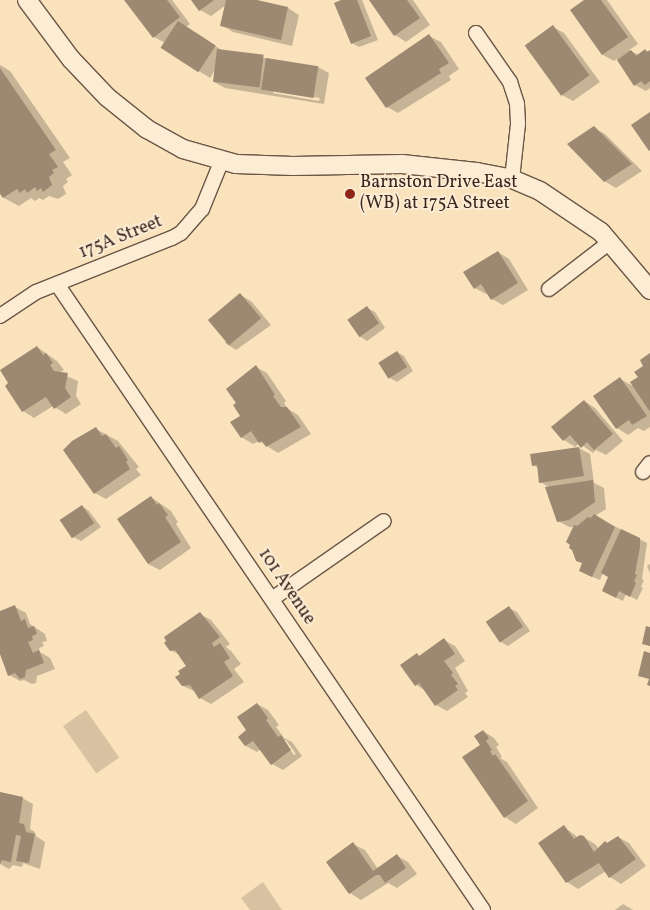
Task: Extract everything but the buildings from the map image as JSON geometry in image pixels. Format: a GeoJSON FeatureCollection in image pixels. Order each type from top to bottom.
{"type":"FeatureCollection","features":[{"type":"Feature","properties":{"kind":"street"},"geometry":{"type":"LineString","coordinates":[[27,0],[71,59],[107,97],[147,129],[176,145],[236,164],[293,166],[402,164],[478,172],[512,180],[540,191],[601,232],[650,290]]}},
{"type":"Feature","properties":{"kind":"street"},"geometry":{"type":"LineString","coordinates":[[476,33],[510,82],[517,104],[518,124],[512,180]]}},
{"type":"Feature","properties":{"kind":"street","name":"175A Street"},"geometry":{"type":"LineString","coordinates":[[0,316],[36,292],[181,233],[202,209],[222,160]]}},
{"type":"Feature","properties":{"kind":"street"},"geometry":{"type":"LineString","coordinates":[[549,289],[610,242]]}},
{"type":"Feature","properties":{"kind":"street","name":"101 Avenue"},"geometry":{"type":"LineString","coordinates":[[58,284],[483,910]]}},
{"type":"Feature","properties":{"kind":"street"},"geometry":{"type":"LineString","coordinates":[[272,600],[384,521]]}},
{"type":"Feature","properties":{"kind":"shaded area"},"geometry":{"type":"Polygon","coordinates":[[[86,710],[119,758],[96,774],[63,726],[86,710]]]}},
{"type":"Feature","properties":{"kind":"shaded area"},"geometry":{"type":"Polygon","coordinates":[[[263,882],[282,910],[250,910],[241,898],[263,882]]]}},
{"type":"Feature","properties":{"kind":"place","name":"Barnston Drive East (WB) at 175A Street"},"geometry":{"type":"Point","coordinates":[350,194]}}]}
